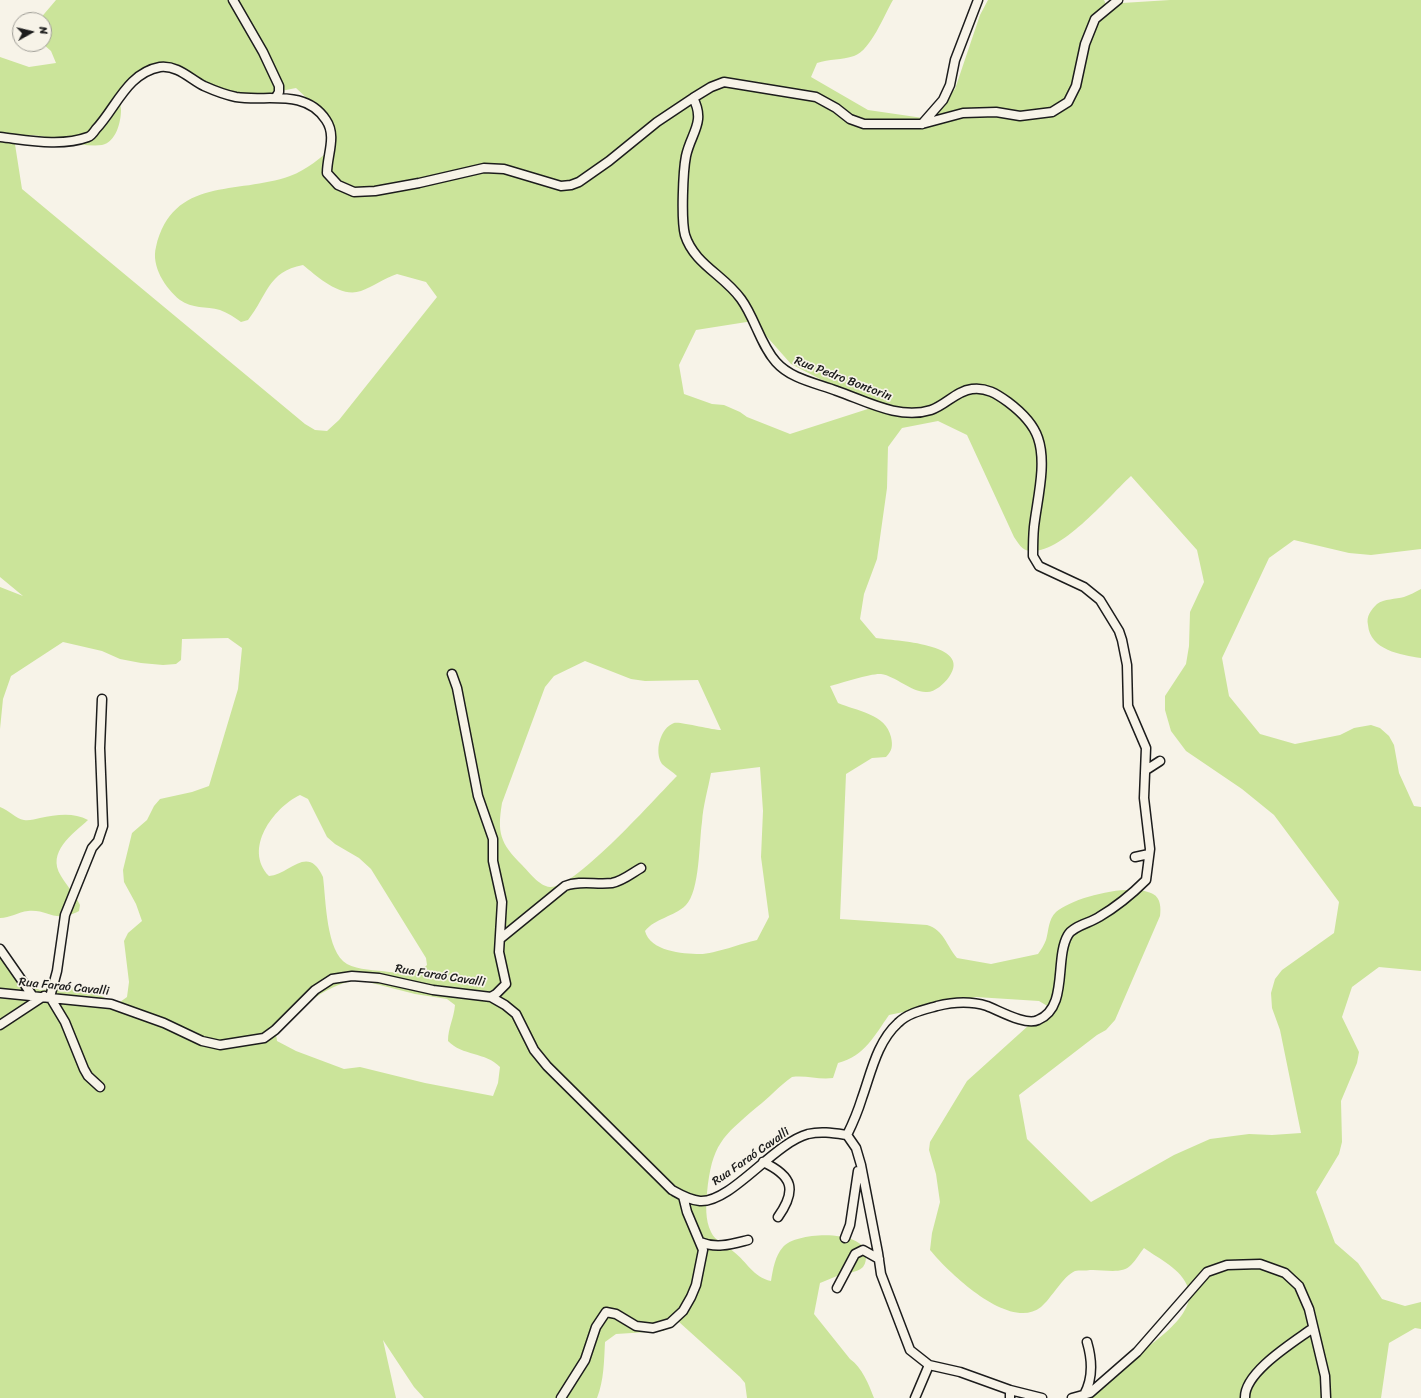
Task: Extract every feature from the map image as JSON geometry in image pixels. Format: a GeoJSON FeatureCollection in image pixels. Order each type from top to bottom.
{"type":"FeatureCollection","features":[{"type":"Feature","properties":{"kind":"street"},"geometry":{"type":"LineString","coordinates":[[233,0],[256,39],[276,81],[279,92],[276,97]]}},
{"type":"Feature","properties":{"kind":"street"},"geometry":{"type":"LineString","coordinates":[[922,124],[943,100],[950,85],[955,60],[978,0]]}},
{"type":"Feature","properties":{"kind":"street"},"geometry":{"type":"LineString","coordinates":[[0,137],[60,142],[89,137],[102,123],[117,100],[131,83],[144,73],[160,67],[176,69],[204,86],[235,97],[291,98],[307,104],[320,112],[330,125],[332,136],[327,173],[338,185],[348,190],[361,192],[419,183],[484,168],[504,170],[561,186],[571,185],[579,182],[609,161],[657,122],[711,87],[724,82],[816,97],[836,108],[850,119],[864,124],[922,124],[963,113],[996,112],[1020,116],[1052,112],[1068,102],[1076,86],[1085,44],[1095,19],[1118,0]]}},
{"type":"Feature","properties":{"kind":"street","name":"Rua Pedro Bontorin"},"geometry":{"type":"LineString","coordinates":[[693,98],[699,109],[698,125],[686,155],[684,171],[684,234],[700,261],[741,298],[767,350],[783,368],[796,377],[873,405],[909,413],[931,410],[965,391],[978,389],[986,390],[1016,408],[1032,425],[1038,439],[1041,467],[1033,556],[1039,566],[1084,587],[1100,600],[1119,631],[1126,652],[1128,706],[1146,748],[1144,798],[1149,854],[1146,880],[1137,889],[1099,917],[1072,931],[1068,935],[1063,951],[1058,991],[1053,1007],[1048,1015],[1037,1021],[1026,1022],[979,1004],[961,1003],[943,1005],[911,1014],[898,1022],[887,1036],[875,1058],[862,1100],[847,1135]]}},
{"type":"Feature","properties":{"kind":"street"},"geometry":{"type":"LineString","coordinates":[[452,674],[457,688],[478,796],[493,839],[493,861],[502,902],[499,952],[506,984],[491,997]]}},
{"type":"Feature","properties":{"kind":"street"},"geometry":{"type":"LineString","coordinates":[[0,1025],[47,997],[57,971],[65,915],[92,848],[98,841],[103,826],[100,748],[102,699]]}},
{"type":"Feature","properties":{"kind":"street"},"geometry":{"type":"LineString","coordinates":[[1146,770],[1160,761]]}},
{"type":"Feature","properties":{"kind":"street"},"geometry":{"type":"LineString","coordinates":[[1136,857],[1149,854]]}},
{"type":"Feature","properties":{"kind":"street"},"geometry":{"type":"LineString","coordinates":[[500,939],[565,886],[574,882],[594,884],[613,883],[641,868]]}},
{"type":"Feature","properties":{"kind":"street"},"geometry":{"type":"LineString","coordinates":[[0,949],[32,995]]}},
{"type":"Feature","properties":{"kind":"street","name":"Rua Faraó Cavalli"},"geometry":{"type":"LineString","coordinates":[[0,993],[111,1004],[164,1023],[202,1041],[220,1045],[264,1038],[275,1030],[315,990],[332,979],[352,976],[379,978],[433,990],[491,997],[505,1005],[516,1014],[534,1050],[547,1066],[672,1190],[683,1196],[702,1201],[714,1199],[731,1188],[786,1145],[806,1134],[824,1132],[847,1135]]}},
{"type":"Feature","properties":{"kind":"street"},"geometry":{"type":"LineString","coordinates":[[47,997],[65,1022],[84,1070],[88,1076],[100,1086]]}},
{"type":"Feature","properties":{"kind":"street"},"geometry":{"type":"LineString","coordinates":[[847,1135],[856,1148],[859,1159],[881,1274],[910,1350],[929,1365],[960,1372],[1010,1394],[1042,1398]]}},
{"type":"Feature","properties":{"kind":"street"},"geometry":{"type":"LineString","coordinates":[[845,1238],[850,1225],[858,1181],[859,1159]]}},
{"type":"Feature","properties":{"kind":"street"},"geometry":{"type":"LineString","coordinates":[[764,1162],[784,1175],[789,1181],[789,1194],[783,1210],[778,1217]]}},
{"type":"Feature","properties":{"kind":"street"},"geometry":{"type":"LineString","coordinates":[[561,1398],[585,1360],[596,1327],[606,1312],[616,1314],[636,1326],[653,1328],[670,1323],[683,1311],[696,1284],[703,1250],[687,1212],[683,1196]]}},
{"type":"Feature","properties":{"kind":"street"},"geometry":{"type":"LineString","coordinates":[[700,1242],[707,1245],[725,1246],[748,1240]]}},
{"type":"Feature","properties":{"kind":"street"},"geometry":{"type":"LineString","coordinates":[[837,1288],[855,1254],[863,1250],[879,1259]]}},
{"type":"Feature","properties":{"kind":"street"},"geometry":{"type":"LineString","coordinates":[[1072,1398],[1084,1395],[1107,1378],[1137,1352],[1207,1272],[1227,1265],[1260,1264],[1285,1273],[1299,1286],[1309,1309],[1325,1376],[1326,1398]]}},
{"type":"Feature","properties":{"kind":"street"},"geometry":{"type":"LineString","coordinates":[[1245,1398],[1249,1381],[1260,1369],[1313,1328]]}},
{"type":"Feature","properties":{"kind":"street"},"geometry":{"type":"LineString","coordinates":[[1084,1395],[1088,1387],[1091,1368],[1087,1342]]}},
{"type":"Feature","properties":{"kind":"street"},"geometry":{"type":"LineString","coordinates":[[915,1398],[929,1365]]}},
{"type":"Feature","properties":{"kind":"green space"},"geometry":{"type":"Polygon","coordinates":[[[56,0],[893,0],[866,47],[854,56],[817,63],[811,77],[868,110],[923,118],[955,89],[980,15],[988,0],[1104,0],[1106,4],[1170,0],[1421,0],[1421,549],[1371,555],[1349,553],[1294,540],[1269,558],[1222,658],[1229,696],[1260,734],[1295,744],[1340,735],[1354,728],[1371,725],[1380,728],[1389,736],[1394,745],[1399,773],[1414,806],[1421,807],[1421,971],[1379,967],[1352,987],[1342,1017],[1359,1052],[1357,1063],[1341,1101],[1342,1142],[1339,1154],[1316,1192],[1335,1243],[1358,1263],[1382,1299],[1405,1306],[1421,1302],[1421,1329],[1415,1328],[1389,1343],[1381,1398],[1091,1398],[1101,1390],[1123,1366],[1177,1322],[1185,1311],[1189,1299],[1188,1288],[1181,1275],[1163,1260],[1144,1248],[1131,1265],[1122,1270],[1075,1271],[1062,1282],[1041,1307],[1028,1313],[1013,1312],[997,1306],[965,1285],[951,1272],[930,1250],[932,1233],[940,1202],[936,1174],[929,1150],[930,1142],[967,1081],[1049,1007],[1039,1001],[976,997],[889,1015],[873,1038],[862,1050],[855,1056],[838,1063],[833,1078],[792,1077],[783,1084],[727,1134],[716,1152],[712,1163],[709,1176],[706,1207],[711,1232],[715,1238],[739,1256],[759,1276],[771,1281],[775,1263],[780,1251],[790,1242],[801,1238],[829,1235],[843,1237],[855,1241],[863,1247],[866,1255],[863,1267],[857,1271],[840,1275],[820,1283],[814,1314],[850,1359],[862,1371],[874,1398],[747,1398],[745,1383],[740,1377],[679,1322],[663,1331],[616,1334],[605,1342],[602,1377],[597,1398],[424,1398],[414,1387],[383,1340],[396,1398],[0,1398],[0,948],[29,985],[40,990],[82,987],[112,1001],[120,1002],[127,997],[129,982],[124,941],[128,933],[142,921],[136,904],[124,882],[123,870],[132,833],[147,820],[154,806],[160,799],[192,792],[209,786],[238,689],[242,648],[228,638],[182,639],[181,660],[176,664],[163,665],[120,659],[102,651],[63,642],[11,676],[3,699],[0,729],[0,587],[23,596],[0,577],[0,57],[29,67],[56,63],[51,52],[52,12],[46,12],[56,0]],[[155,69],[138,72],[124,91],[120,102],[121,115],[119,126],[114,136],[107,143],[102,145],[80,144],[33,135],[22,135],[14,138],[22,189],[305,424],[315,430],[327,431],[339,420],[437,297],[426,282],[397,274],[361,291],[345,292],[330,285],[303,265],[291,268],[275,279],[248,320],[241,322],[220,310],[189,305],[180,300],[164,283],[160,276],[157,269],[155,254],[164,224],[177,209],[192,198],[210,192],[270,182],[290,176],[314,163],[335,146],[333,129],[329,119],[296,88],[261,95],[249,95],[221,89],[188,73],[155,69]],[[753,321],[696,330],[679,365],[684,394],[712,404],[724,405],[747,417],[790,434],[874,407],[791,364],[753,321]],[[938,421],[902,428],[888,447],[887,488],[877,559],[864,594],[860,619],[876,638],[929,646],[942,651],[951,657],[954,666],[945,682],[930,692],[921,692],[887,675],[881,674],[830,686],[838,703],[870,714],[883,723],[888,729],[892,743],[890,753],[886,757],[872,758],[846,774],[840,919],[927,925],[933,927],[941,934],[957,958],[991,964],[1038,954],[1046,940],[1053,915],[1064,906],[1089,897],[1118,890],[1144,891],[1153,894],[1159,901],[1160,916],[1115,1020],[1106,1030],[1097,1035],[1019,1095],[1027,1139],[1091,1202],[1174,1155],[1210,1139],[1249,1134],[1272,1135],[1301,1133],[1280,1030],[1272,1008],[1271,993],[1275,979],[1282,970],[1334,933],[1339,902],[1274,815],[1242,789],[1186,751],[1171,731],[1165,710],[1165,696],[1186,664],[1189,646],[1190,612],[1204,582],[1197,550],[1131,476],[1097,510],[1070,534],[1055,544],[1042,550],[1029,551],[1024,549],[1014,537],[967,435],[938,421]],[[585,661],[554,676],[545,687],[502,803],[500,822],[502,837],[509,850],[534,878],[542,884],[550,887],[562,884],[596,858],[677,776],[662,764],[659,753],[662,735],[669,726],[677,723],[721,730],[698,680],[645,681],[631,679],[585,661]],[[760,767],[711,773],[704,804],[698,866],[691,898],[681,909],[654,923],[645,931],[648,938],[653,943],[676,952],[706,954],[757,940],[769,917],[761,857],[763,811],[760,767]],[[300,795],[290,801],[271,819],[260,842],[259,854],[262,865],[269,876],[305,861],[311,862],[317,867],[323,877],[326,911],[331,937],[340,958],[347,964],[356,968],[367,970],[404,973],[424,968],[427,965],[426,958],[371,869],[359,858],[335,844],[327,837],[308,799],[300,795]],[[356,980],[344,983],[322,993],[292,1016],[276,1034],[277,1041],[296,1051],[344,1069],[360,1067],[425,1083],[493,1096],[498,1083],[500,1067],[488,1059],[454,1046],[448,1041],[455,1005],[447,999],[415,994],[364,981],[356,980]]]}},
{"type":"Feature","properties":{"kind":"green space"},"geometry":{"type":"Polygon","coordinates":[[[1421,589],[1421,658],[1396,653],[1380,646],[1370,633],[1368,616],[1371,611],[1380,602],[1404,597],[1421,589]]]}},
{"type":"Feature","properties":{"kind":"green space"},"geometry":{"type":"Polygon","coordinates":[[[0,807],[24,820],[70,815],[82,817],[88,820],[63,844],[57,859],[57,867],[61,876],[80,905],[79,911],[70,915],[57,916],[41,912],[28,911],[0,918],[0,807]]]}}]}
